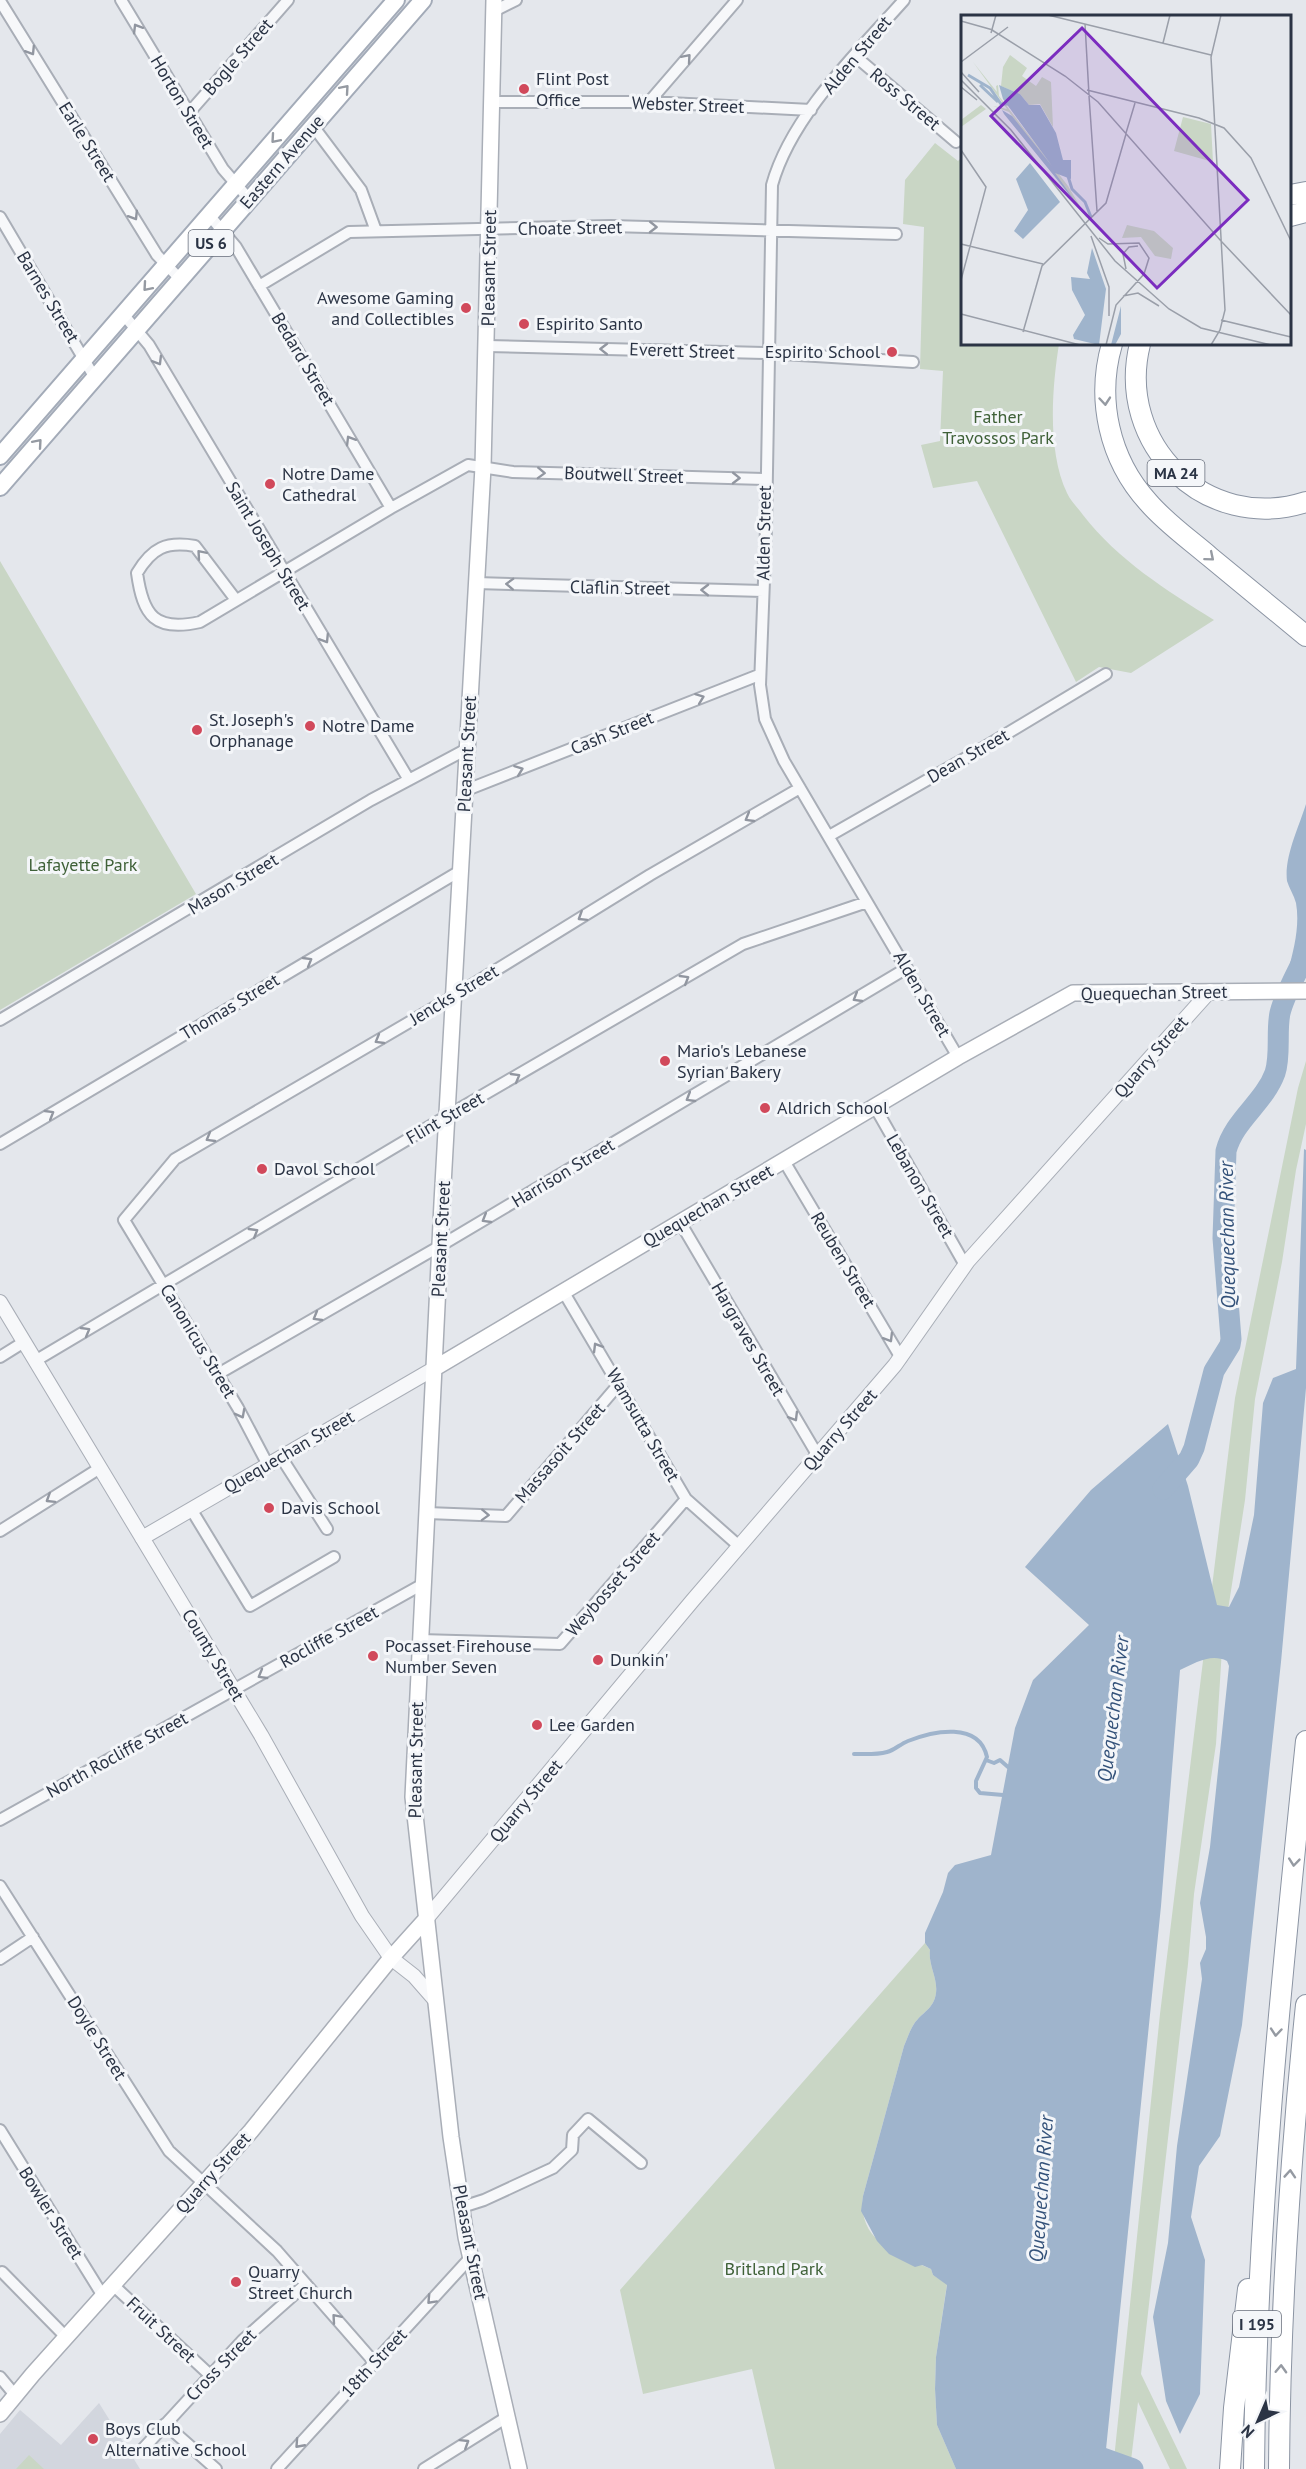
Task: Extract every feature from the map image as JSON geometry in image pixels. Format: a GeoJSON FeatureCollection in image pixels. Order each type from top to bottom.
{"type":"FeatureCollection","features":[{"type":"Feature","properties":{"kind":"highway"},"geometry":{"type":"LineString","coordinates":[[1291,195],[1306,192]]}},
{"type":"Feature","properties":{"kind":"highway"},"geometry":{"type":"LineString","coordinates":[[1291,216],[1306,212]]}},
{"type":"Feature","properties":{"kind":"highway"},"geometry":{"type":"LineString","coordinates":[[1112,345],[1106,366],[1104,389],[1107,417],[1118,457],[1131,482],[1160,515],[1306,636]]}},
{"type":"Feature","properties":{"kind":"highway","name":"MA 24"},"geometry":{"type":"LineString","coordinates":[[1140,345],[1136,367],[1138,408],[1151,440],[1173,470],[1203,493],[1228,503],[1268,509],[1306,502]]}},
{"type":"Feature","properties":{"kind":"highway","name":"I 195"},"geometry":{"type":"LineString","coordinates":[[1254,2469],[1256,2345],[1265,2180],[1277,2025],[1306,1741]]}},
{"type":"Feature","properties":{"kind":"highway","name":"I 195"},"geometry":{"type":"LineString","coordinates":[[1279,2469],[1288,2209],[1306,2005]]}},
{"type":"Feature","properties":{"kind":"highway"},"geometry":{"type":"LineString","coordinates":[[1230,2469],[1244,2319],[1265,2180]]}},
{"type":"Feature","properties":{"kind":"main road","name":"Eastern Avenue"},"geometry":{"type":"LineString","coordinates":[[0,456],[396,0]]}},
{"type":"Feature","properties":{"kind":"main road","name":"Eastern Avenue"},"geometry":{"type":"LineString","coordinates":[[0,487],[423,0]]}},
{"type":"Feature","properties":{"kind":"main road","name":"Pleasant Street"},"geometry":{"type":"LineString","coordinates":[[494,6],[483,467],[440,1246],[413,1797],[435,2000],[462,2207],[471,2258],[519,2469]]}},
{"type":"Feature","properties":{"kind":"main road","name":"Quequechan Street"},"geometry":{"type":"LineString","coordinates":[[435,1368],[958,1057],[1011,1026],[1076,993],[1296,991]]}},
{"type":"Feature","properties":{"kind":"main road","name":"Quarry Street"},"geometry":{"type":"LineString","coordinates":[[0,2414],[251,2131],[391,1958],[427,1918]]}},
{"type":"Feature","properties":{"kind":"street","name":"Horton Street"},"geometry":{"type":"LineString","coordinates":[[121,0],[188,114],[235,186],[249,200]]}},
{"type":"Feature","properties":{"kind":"street","name":"Bogle Street"},"geometry":{"type":"LineString","coordinates":[[188,114],[288,0]]}},
{"type":"Feature","properties":{"kind":"street"},"geometry":{"type":"LineString","coordinates":[[494,6],[516,0]]}},
{"type":"Feature","properties":{"kind":"street"},"geometry":{"type":"LineString","coordinates":[[649,102],[737,0]]}},
{"type":"Feature","properties":{"kind":"street","name":"Alden Street"},"geometry":{"type":"LineString","coordinates":[[903,0],[811,110],[787,149],[774,178],[771,197],[763,591],[759,675],[761,702],[768,727],[784,761],[958,1057]]}},
{"type":"Feature","properties":{"kind":"street","name":"Earle Street"},"geometry":{"type":"LineString","coordinates":[[0,1],[165,266],[180,279]]}},
{"type":"Feature","properties":{"kind":"street","name":"Ross Street"},"geometry":{"type":"LineString","coordinates":[[855,56],[956,142]]}},
{"type":"Feature","properties":{"kind":"street","name":"Webster Street"},"geometry":{"type":"LineString","coordinates":[[492,102],[649,102],[811,110]]}},
{"type":"Feature","properties":{"kind":"street"},"geometry":{"type":"LineString","coordinates":[[313,126],[361,190],[376,231]]}},
{"type":"Feature","properties":{"kind":"street","name":"Bedard Street"},"geometry":{"type":"LineString","coordinates":[[209,215],[223,229],[259,286],[391,508]]}},
{"type":"Feature","properties":{"kind":"street","name":"Barnes Street"},"geometry":{"type":"LineString","coordinates":[[0,217],[95,378]]}},
{"type":"Feature","properties":{"kind":"street","name":"Choate Street"},"geometry":{"type":"LineString","coordinates":[[259,286],[349,232],[611,226],[896,234]]}},
{"type":"Feature","properties":{"kind":"street","name":"Saint Joseph Street"},"geometry":{"type":"LineString","coordinates":[[123,314],[149,345],[409,780]]}},
{"type":"Feature","properties":{"kind":"street","name":"Everett Street"},"geometry":{"type":"LineString","coordinates":[[487,346],[767,353],[913,362]]}},
{"type":"Feature","properties":{"kind":"street"},"geometry":{"type":"LineString","coordinates":[[236,600],[195,546],[180,543],[161,547],[147,557],[137,573],[140,598],[155,618],[164,625],[179,627],[200,622],[236,600],[283,571],[468,465],[483,467]]}},
{"type":"Feature","properties":{"kind":"street","name":"Boutwell Street"},"geometry":{"type":"LineString","coordinates":[[483,467],[513,472],[765,478]]}},
{"type":"Feature","properties":{"kind":"street","name":"Claflin Street"},"geometry":{"type":"LineString","coordinates":[[476,583],[763,591]]}},
{"type":"Feature","properties":{"kind":"street","name":"Dean Street"},"geometry":{"type":"LineString","coordinates":[[829,836],[978,752],[1106,674]]}},
{"type":"Feature","properties":{"kind":"street","name":"Cash Street"},"geometry":{"type":"LineString","coordinates":[[464,791],[759,675]]}},
{"type":"Feature","properties":{"kind":"street","name":"Mason Street"},"geometry":{"type":"LineString","coordinates":[[0,1020],[409,780],[467,749]]}},
{"type":"Feature","properties":{"kind":"street","name":"Jencks Street"},"geometry":{"type":"LineString","coordinates":[[124,1220],[175,1159],[454,996],[650,875],[800,788]]}},
{"type":"Feature","properties":{"kind":"street","name":"Thomas Street"},"geometry":{"type":"LineString","coordinates":[[0,1144],[460,871]]}},
{"type":"Feature","properties":{"kind":"street","name":"Flint Street"},"geometry":{"type":"LineString","coordinates":[[35,1361],[447,1116],[743,944],[867,902]]}},
{"type":"Feature","properties":{"kind":"street","name":"Harrison Street"},"geometry":{"type":"LineString","coordinates":[[218,1374],[440,1246],[907,968]]}},
{"type":"Feature","properties":{"kind":"street","name":"Quarry Street"},"geometry":{"type":"LineString","coordinates":[[427,1918],[901,1358],[965,1265],[1210,992]]}},
{"type":"Feature","properties":{"kind":"street","name":"Lebanon Street"},"geometry":{"type":"LineString","coordinates":[[875,1107],[965,1265]]}},
{"type":"Feature","properties":{"kind":"street","name":"Reuben Street"},"geometry":{"type":"LineString","coordinates":[[784,1161],[901,1358]]}},
{"type":"Feature","properties":{"kind":"street","name":"Canonicus Street"},"geometry":{"type":"LineString","coordinates":[[124,1220],[218,1374],[268,1464]]}},
{"type":"Feature","properties":{"kind":"street","name":"Hargraves Street"},"geometry":{"type":"LineString","coordinates":[[680,1222],[818,1456]]}},
{"type":"Feature","properties":{"kind":"street","name":"Wamsutta Street"},"geometry":{"type":"LineString","coordinates":[[563,1291],[686,1498],[740,1546]]}},
{"type":"Feature","properties":{"kind":"street","name":"County Street"},"geometry":{"type":"LineString","coordinates":[[0,1302],[234,1691],[362,1917],[391,1958],[414,1976],[435,2000]]}},
{"type":"Feature","properties":{"kind":"street"},"geometry":{"type":"LineString","coordinates":[[0,1356],[24,1342]]}},
{"type":"Feature","properties":{"kind":"street","name":"Quequechan Street"},"geometry":{"type":"LineString","coordinates":[[142,1538],[435,1368]]}},
{"type":"Feature","properties":{"kind":"street","name":"Massasoit Street"},"geometry":{"type":"LineString","coordinates":[[427,1513],[506,1516],[619,1384]]}},
{"type":"Feature","properties":{"kind":"street"},"geometry":{"type":"LineString","coordinates":[[281,1457],[327,1529]]}},
{"type":"Feature","properties":{"kind":"street"},"geometry":{"type":"LineString","coordinates":[[0,1531],[100,1468]]}},
{"type":"Feature","properties":{"kind":"street","name":"Weybosset Street"},"geometry":{"type":"LineString","coordinates":[[420,1640],[560,1644],[686,1498]]}},
{"type":"Feature","properties":{"kind":"street"},"geometry":{"type":"LineString","coordinates":[[191,1509],[250,1606],[334,1557]]}},
{"type":"Feature","properties":{"kind":"street","name":"Rocliffe Street"},"geometry":{"type":"LineString","coordinates":[[234,1691],[423,1584]]}},
{"type":"Feature","properties":{"kind":"street","name":"North Rocliffe Street"},"geometry":{"type":"LineString","coordinates":[[0,1820],[234,1691]]}},
{"type":"Feature","properties":{"kind":"street","name":"Doyle Street"},"geometry":{"type":"LineString","coordinates":[[0,1886],[169,2151],[278,2251],[374,2362]]}},
{"type":"Feature","properties":{"kind":"street"},"geometry":{"type":"LineString","coordinates":[[0,1959],[33,1937]]}},
{"type":"Feature","properties":{"kind":"street"},"geometry":{"type":"LineString","coordinates":[[462,2207],[484,2200],[553,2168],[572,2150],[573,2135],[588,2119],[641,2163]]}},
{"type":"Feature","properties":{"kind":"street","name":"Bowler Street"},"geometry":{"type":"LineString","coordinates":[[0,2130],[103,2296]]}},
{"type":"Feature","properties":{"kind":"street","name":"18th Street"},"geometry":{"type":"LineString","coordinates":[[277,2469],[471,2258]]}},
{"type":"Feature","properties":{"kind":"street"},"geometry":{"type":"LineString","coordinates":[[2,2272],[66,2337]]}},
{"type":"Feature","properties":{"kind":"street","name":"Cross Street"},"geometry":{"type":"LineString","coordinates":[[141,2451],[243,2340],[306,2284]]}},
{"type":"Feature","properties":{"kind":"street","name":"Fruit Street"},"geometry":{"type":"LineString","coordinates":[[113,2285],[210,2375]]}},
{"type":"Feature","properties":{"kind":"street"},"geometry":{"type":"LineString","coordinates":[[0,2377],[15,2395]]}},
{"type":"Feature","properties":{"kind":"street"},"geometry":{"type":"LineString","coordinates":[[424,2469],[507,2417]]}},
{"type":"Feature","properties":{"kind":"street"},"geometry":{"type":"LineString","coordinates":[[165,2424],[216,2469]]}},
{"type":"Feature","properties":{"kind":"shaded area","name":"Boys Club Alternative School"},"geometry":{"type":"Polygon","coordinates":[[[99,2403],[140,2469],[0,2469],[0,2434],[20,2410],[61,2445],[99,2403]]]}},
{"type":"Feature","properties":{"kind":"green space","name":"Father Travossos Park"},"geometry":{"type":"Polygon","coordinates":[[[935,143],[958,161],[961,158],[961,345],[1059,345],[1053,399],[1054,439],[1056,458],[1068,496],[1097,531],[1127,560],[1214,620],[1131,673],[1099,667],[1076,682],[977,481],[933,488],[921,445],[940,441],[943,371],[920,369],[924,227],[903,224],[905,180],[935,143]]]}},
{"type":"Feature","properties":{"kind":"green space","name":"Lafayette Park"},"geometry":{"type":"Polygon","coordinates":[[[0,561],[196,894],[0,1010],[0,561]]]}},
{"type":"Feature","properties":{"kind":"green space"},"geometry":{"type":"Polygon","coordinates":[[[1306,1061],[1306,1124],[1255,1399],[1245,1500],[1222,1649],[1216,1744],[1194,1894],[1141,2374],[1187,2469],[1170,2469],[1138,2402],[1130,2469],[1113,2469],[1160,2014],[1235,1398],[1298,1088],[1306,1061]]]}},
{"type":"Feature","properties":{"kind":"green space","name":"Britland Park"},"geometry":{"type":"Polygon","coordinates":[[[925,1943],[930,1950],[930,1961],[936,1982],[935,1998],[914,2024],[904,2046],[863,2196],[863,2211],[866,2224],[882,2244],[905,2258],[931,2269],[933,2275],[947,2284],[936,2357],[935,2389],[937,2425],[956,2469],[775,2469],[752,2369],[643,2394],[620,2290],[925,1943]]]}},
{"type":"Feature","properties":{"kind":"green space"},"geometry":{"type":"Polygon","coordinates":[[[29,2455],[44,2469],[16,2469],[29,2455]]]}},
{"type":"Feature","properties":{"kind":"water"},"geometry":{"type":"Polygon","coordinates":[[[1306,804],[1305,974],[1288,971],[1297,920],[1296,903],[1287,881],[1287,872],[1290,852],[1306,804]]]}},
{"type":"Feature","properties":{"kind":"water"},"geometry":{"type":"Polygon","coordinates":[[[1304,1149],[1306,1150],[1306,1388],[1281,1662],[1242,2025],[1220,2136],[1199,2166],[1191,2217],[1205,2260],[1200,2394],[1180,2434],[1166,2401],[1153,2317],[1168,2243],[1177,2146],[1202,1979],[1200,1963],[1206,1949],[1200,1903],[1210,1847],[1229,1666],[1227,1661],[1215,1658],[1203,1660],[1180,1670],[1161,1906],[1104,2469],[956,2469],[937,2425],[935,2389],[936,2357],[947,2285],[933,2275],[931,2269],[922,2265],[915,2267],[889,2254],[877,2241],[861,2211],[863,2196],[904,2046],[914,2024],[935,1998],[936,1982],[930,1961],[930,1950],[925,1943],[925,1933],[943,1892],[948,1873],[955,1865],[991,1855],[1015,1728],[1033,1680],[1089,1625],[1025,1567],[1091,1490],[1168,1424],[1188,1486],[1217,1605],[1229,1607],[1239,1587],[1254,1515],[1263,1403],[1273,1378],[1296,1369],[1304,1149]]]}},
{"type":"Feature","properties":{"kind":"waterway","name":"Quequechan River"},"geometry":{"type":"LineString","coordinates":[[1163,1489],[1189,1459],[1194,1448],[1214,1371],[1230,1345],[1223,1238],[1226,1151],[1235,1130],[1264,1093],[1275,1073],[1282,1005],[1306,953]]}},
{"type":"Feature","properties":{"kind":"waterway"},"geometry":{"type":"LineString","coordinates":[[854,1754],[887,1752],[908,1741],[930,1734],[965,1733],[975,1738],[987,1757],[976,1781],[976,1788],[980,1793],[1003,1795]]}},
{"type":"Feature","properties":{"kind":"waterway"},"geometry":{"type":"LineString","coordinates":[[986,1760],[994,1763],[1000,1760],[1008,1767]]}},
{"type":"Feature","properties":{"kind":"waterway","name":"Quequechan River"},"geometry":{"type":"LineString","coordinates":[[1089,2441],[1094,2455],[1133,2469]]}},
{"type":"Feature","properties":{"kind":"place","name":"Flint Post Office"},"geometry":{"type":"Point","coordinates":[524,89]}},
{"type":"Feature","properties":{"kind":"place","name":"Awesome Gaming and Collectibles"},"geometry":{"type":"Point","coordinates":[466,308]}},
{"type":"Feature","properties":{"kind":"place","name":"Espirito Santo"},"geometry":{"type":"Point","coordinates":[524,324]}},
{"type":"Feature","properties":{"kind":"place","name":"Espirito School"},"geometry":{"type":"Point","coordinates":[892,352]}},
{"type":"Feature","properties":{"kind":"place","name":"Notre Dame Cathedral"},"geometry":{"type":"Point","coordinates":[270,484]}},
{"type":"Feature","properties":{"kind":"place","name":"Notre Dame"},"geometry":{"type":"Point","coordinates":[310,726]}},
{"type":"Feature","properties":{"kind":"place","name":"St. Joseph's Orphanage"},"geometry":{"type":"Point","coordinates":[197,730]}},
{"type":"Feature","properties":{"kind":"place","name":"Mario's Lebanese Syrian Bakery"},"geometry":{"type":"Point","coordinates":[665,1061]}},
{"type":"Feature","properties":{"kind":"place","name":"Aldrich School"},"geometry":{"type":"Point","coordinates":[765,1108]}},
{"type":"Feature","properties":{"kind":"place","name":"Davol School"},"geometry":{"type":"Point","coordinates":[262,1169]}},
{"type":"Feature","properties":{"kind":"place","name":"Davis School"},"geometry":{"type":"Point","coordinates":[269,1508]}},
{"type":"Feature","properties":{"kind":"place","name":"Pocasset Firehouse Number Seven"},"geometry":{"type":"Point","coordinates":[373,1656]}},
{"type":"Feature","properties":{"kind":"place","name":"Dunkin'"},"geometry":{"type":"Point","coordinates":[598,1660]}},
{"type":"Feature","properties":{"kind":"place","name":"Lee Garden"},"geometry":{"type":"Point","coordinates":[537,1725]}},
{"type":"Feature","properties":{"kind":"place","name":"Quarry Street Church"},"geometry":{"type":"Point","coordinates":[236,2282]}},
{"type":"Feature","properties":{"kind":"place","name":"Boys Club Alternative School"},"geometry":{"type":"Point","coordinates":[93,2439]}}]}
